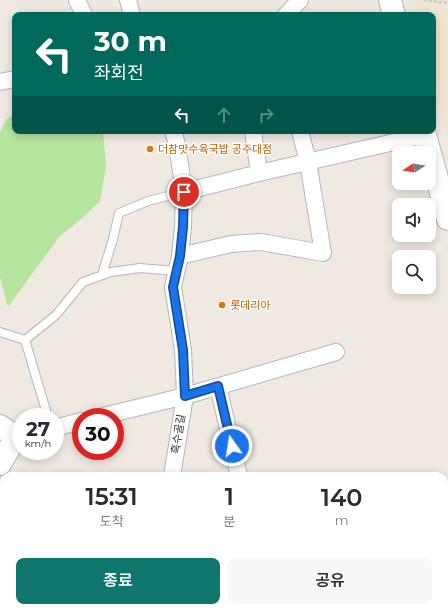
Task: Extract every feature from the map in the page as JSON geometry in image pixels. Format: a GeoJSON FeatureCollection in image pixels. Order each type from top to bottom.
{"type":"FeatureCollection","features":[{"type":"Feature","properties":{"kind":"main road"},"geometry":{"type":"LineString","coordinates":[[390,0],[393,12]]}},
{"type":"Feature","properties":{"kind":"main road"},"geometry":{"type":"LineString","coordinates":[[425,134],[448,219]]}},
{"type":"Feature","properties":{"kind":"main road"},"geometry":{"type":"LineString","coordinates":[[0,464],[9,435]]}},
{"type":"Feature","properties":{"kind":"street"},"geometry":{"type":"LineString","coordinates":[[77,0],[83,12]]}},
{"type":"Feature","properties":{"kind":"street"},"geometry":{"type":"LineString","coordinates":[[128,0],[131,12]]}},
{"type":"Feature","properties":{"kind":"street"},"geometry":{"type":"LineString","coordinates":[[289,12],[300,0]]}},
{"type":"Feature","properties":{"kind":"street"},"geometry":{"type":"LineString","coordinates":[[0,82],[12,80]]}},
{"type":"Feature","properties":{"kind":"street","name":"흑수골길"},"geometry":{"type":"LineString","coordinates":[[173,472],[185,396],[183,350],[173,287],[180,256],[184,192],[175,134]]}},
{"type":"Feature","properties":{"kind":"street"},"geometry":{"type":"LineString","coordinates":[[253,134],[259,173]]}},
{"type":"Feature","properties":{"kind":"street"},"geometry":{"type":"LineString","coordinates":[[180,256],[231,244],[261,242],[323,253],[308,162],[301,134]]}},
{"type":"Feature","properties":{"kind":"street"},"geometry":{"type":"LineString","coordinates":[[184,192],[421,134]]}},
{"type":"Feature","properties":{"kind":"street"},"geometry":{"type":"LineString","coordinates":[[124,411],[185,396],[336,352]]}},
{"type":"Feature","properties":{"kind":"street"},"geometry":{"type":"LineString","coordinates":[[218,386],[238,472]]}},
{"type":"Feature","properties":{"kind":"lane"},"geometry":{"type":"LineString","coordinates":[[102,275],[113,240],[119,212],[148,201],[184,192]]}},
{"type":"Feature","properties":{"kind":"lane"},"geometry":{"type":"LineString","coordinates":[[25,340],[56,315],[83,282],[111,272],[140,268],[176,271]]}},
{"type":"Feature","properties":{"kind":"lane"},"geometry":{"type":"LineString","coordinates":[[0,332],[25,340]]}},
{"type":"Feature","properties":{"kind":"lane"},"geometry":{"type":"LineString","coordinates":[[25,340],[45,408]]}},
{"type":"Feature","properties":{"kind":"path"},"geometry":{"type":"LineString","coordinates":[[424,0],[448,2]]}},
{"type":"Feature","properties":{"kind":"shaded area"},"geometry":{"type":"Polygon","coordinates":[[[415,0],[448,0],[448,141],[436,90],[436,12],[418,12],[415,0]]]}},
{"type":"Feature","properties":{"kind":"green space"},"geometry":{"type":"Polygon","coordinates":[[[12,115],[12,134],[103,134],[106,166],[100,201],[59,237],[8,307],[0,277],[0,132],[6,120],[12,115]]]}},
{"type":"Feature","properties":{"kind":"place","name":"더참맛수육국밥 공주대점"},"geometry":{"type":"Point","coordinates":[150,149]}},
{"type":"Feature","properties":{"kind":"place","name":"롯데리아"},"geometry":{"type":"Point","coordinates":[222,305]}},
{"type":"Feature","properties":{"kind":"route"},"geometry":{"type":"LineString","coordinates":[[184,192],[180,256],[173,287],[183,350],[185,396],[218,386],[232,446]]}}]}
